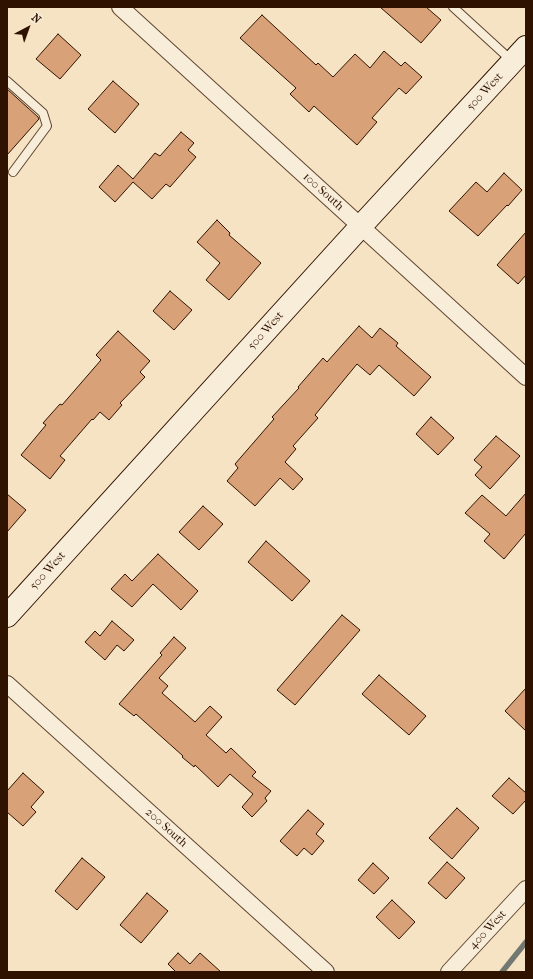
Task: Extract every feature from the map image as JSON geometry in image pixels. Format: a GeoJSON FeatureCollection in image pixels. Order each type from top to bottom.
{"type":"FeatureCollection","features":[{"type":"Feature","properties":{"kind":"street","name":"100 South"},"geometry":{"type":"LineString","coordinates":[[120,7],[526,377]]}},
{"type":"Feature","properties":{"kind":"street","name":"500 West"},"geometry":{"type":"LineString","coordinates":[[7,616],[519,54]]}},
{"type":"Feature","properties":{"kind":"street","name":"200 South"},"geometry":{"type":"LineString","coordinates":[[7,684],[326,972]]}},
{"type":"Feature","properties":{"kind":"street","name":"400 West"},"geometry":{"type":"LineString","coordinates":[[449,972],[526,889]]}},
{"type":"Feature","properties":{"kind":"lane"},"geometry":{"type":"LineString","coordinates":[[453,7],[519,54]]}},
{"type":"Feature","properties":{"kind":"lane"},"geometry":{"type":"LineString","coordinates":[[7,81],[43,113],[47,126],[13,172]]}},
{"type":"Feature","properties":{"kind":"building"},"geometry":{"type":"Polygon","coordinates":[[[380,7],[426,7],[441,20],[421,43],[380,7]]]}},
{"type":"Feature","properties":{"kind":"building"},"geometry":{"type":"Polygon","coordinates":[[[262,15],[316,65],[318,63],[333,77],[355,54],[370,68],[384,51],[401,66],[405,62],[422,77],[406,94],[399,88],[372,118],[377,122],[357,145],[314,106],[309,112],[290,94],[296,88],[240,38],[262,15]]]}},
{"type":"Feature","properties":{"kind":"building"},"geometry":{"type":"Polygon","coordinates":[[[58,34],[81,55],[60,79],[36,59],[58,34]]]}},
{"type":"Feature","properties":{"kind":"building"},"geometry":{"type":"Polygon","coordinates":[[[113,81],[139,104],[115,133],[88,109],[113,81]]]}},
{"type":"Feature","properties":{"kind":"building"},"geometry":{"type":"Polygon","coordinates":[[[7,89],[39,119],[7,155],[7,89]]]}},
{"type":"Feature","properties":{"kind":"building"},"geometry":{"type":"Polygon","coordinates":[[[181,132],[194,143],[188,150],[196,157],[170,187],[166,184],[152,199],[133,182],[115,202],[99,187],[118,165],[133,179],[155,153],[160,156],[181,132]]]}},
{"type":"Feature","properties":{"kind":"building"},"geometry":{"type":"Polygon","coordinates":[[[504,173],[522,190],[478,236],[449,211],[476,182],[487,192],[504,173]]]}},
{"type":"Feature","properties":{"kind":"building"},"geometry":{"type":"Polygon","coordinates":[[[217,220],[230,233],[229,235],[261,263],[229,300],[206,280],[220,263],[197,242],[217,220]]]}},
{"type":"Feature","properties":{"kind":"building"},"geometry":{"type":"Polygon","coordinates":[[[526,232],[526,275],[518,284],[497,265],[526,232]]]}},
{"type":"Feature","properties":{"kind":"building"},"geometry":{"type":"Polygon","coordinates":[[[170,291],[192,310],[174,330],[153,311],[170,291]]]}},
{"type":"Feature","properties":{"kind":"building"},"geometry":{"type":"Polygon","coordinates":[[[359,326],[372,338],[380,328],[398,343],[396,346],[431,377],[414,396],[379,365],[370,375],[357,364],[315,415],[318,418],[293,446],[296,449],[285,462],[303,479],[293,490],[280,478],[255,506],[227,481],[238,468],[235,464],[274,419],[272,417],[299,388],[298,387],[323,358],[327,362],[359,326]]]}},
{"type":"Feature","properties":{"kind":"building"},"geometry":{"type":"Polygon","coordinates":[[[118,331],[150,361],[140,372],[145,377],[120,403],[122,405],[109,420],[100,412],[93,420],[92,419],[60,456],[65,460],[50,479],[21,455],[46,425],[43,423],[60,404],[62,405],[101,360],[96,355],[118,331]]]}},
{"type":"Feature","properties":{"kind":"building"},"geometry":{"type":"Polygon","coordinates":[[[431,417],[454,438],[438,455],[416,434],[431,417]]]}},
{"type":"Feature","properties":{"kind":"building"},"geometry":{"type":"Polygon","coordinates":[[[496,436],[520,456],[490,489],[475,475],[482,467],[474,460],[496,436]]]}},
{"type":"Feature","properties":{"kind":"building"},"geometry":{"type":"Polygon","coordinates":[[[526,493],[526,533],[504,559],[484,541],[490,534],[465,513],[482,495],[506,516],[526,493]]]}},
{"type":"Feature","properties":{"kind":"building"},"geometry":{"type":"Polygon","coordinates":[[[7,494],[26,510],[7,532],[7,494]]]}},
{"type":"Feature","properties":{"kind":"building"},"geometry":{"type":"Polygon","coordinates":[[[203,506],[223,524],[199,550],[179,532],[203,506]]]}},
{"type":"Feature","properties":{"kind":"building"},"geometry":{"type":"Polygon","coordinates":[[[266,541],[310,581],[292,601],[248,562],[266,541]]]}},
{"type":"Feature","properties":{"kind":"building"},"geometry":{"type":"Polygon","coordinates":[[[158,554],[198,591],[181,610],[153,584],[132,607],[111,589],[125,574],[132,581],[158,554]]]}},
{"type":"Feature","properties":{"kind":"building"},"geometry":{"type":"Polygon","coordinates":[[[342,615],[360,630],[295,705],[277,690],[342,615]]]}},
{"type":"Feature","properties":{"kind":"building"},"geometry":{"type":"Polygon","coordinates":[[[112,621],[134,640],[124,651],[117,645],[105,660],[85,642],[95,631],[100,636],[112,621]]]}},
{"type":"Feature","properties":{"kind":"building"},"geometry":{"type":"Polygon","coordinates":[[[174,637],[186,648],[159,678],[168,686],[162,693],[195,722],[210,706],[222,717],[206,735],[226,753],[231,748],[256,772],[252,776],[271,791],[265,798],[267,801],[252,817],[242,807],[253,794],[230,774],[218,787],[195,765],[194,767],[182,757],[183,756],[136,714],[134,716],[119,704],[162,655],[160,653],[174,637]]]}},
{"type":"Feature","properties":{"kind":"building"},"geometry":{"type":"Polygon","coordinates":[[[379,675],[426,716],[409,735],[362,694],[379,675]]]}},
{"type":"Feature","properties":{"kind":"building"},"geometry":{"type":"Polygon","coordinates":[[[526,688],[526,731],[505,711],[526,688]]]}},
{"type":"Feature","properties":{"kind":"building"},"geometry":{"type":"Polygon","coordinates":[[[23,773],[44,792],[31,807],[36,812],[23,826],[7,812],[7,791],[23,773]]]}},
{"type":"Feature","properties":{"kind":"building"},"geometry":{"type":"Polygon","coordinates":[[[509,778],[526,793],[526,800],[513,814],[492,796],[509,778]]]}},
{"type":"Feature","properties":{"kind":"building"},"geometry":{"type":"Polygon","coordinates":[[[457,808],[479,828],[452,859],[429,838],[457,808]]]}},
{"type":"Feature","properties":{"kind":"building"},"geometry":{"type":"Polygon","coordinates":[[[308,810],[324,824],[316,834],[324,841],[312,855],[304,848],[297,856],[280,841],[308,810]]]}},
{"type":"Feature","properties":{"kind":"building"},"geometry":{"type":"Polygon","coordinates":[[[82,858],[105,877],[77,910],[55,891],[82,858]]]}},
{"type":"Feature","properties":{"kind":"building"},"geometry":{"type":"Polygon","coordinates":[[[447,862],[465,878],[446,899],[428,883],[447,862]]]}},
{"type":"Feature","properties":{"kind":"building"},"geometry":{"type":"Polygon","coordinates":[[[373,863],[389,878],[374,894],[358,880],[373,863]]]}},
{"type":"Feature","properties":{"kind":"building"},"geometry":{"type":"Polygon","coordinates":[[[147,893],[168,911],[141,943],[120,925],[147,893]]]}},
{"type":"Feature","properties":{"kind":"building"},"geometry":{"type":"Polygon","coordinates":[[[392,900],[415,922],[399,939],[376,917],[392,900]]]}},
{"type":"Feature","properties":{"kind":"building"},"geometry":{"type":"Polygon","coordinates":[[[178,953],[190,964],[200,953],[221,972],[176,972],[168,964],[178,953]]]}},
{"type":"Feature","properties":{"kind":"waterway"},"geometry":{"type":"LineString","coordinates":[[502,972],[526,942]]}}]}
